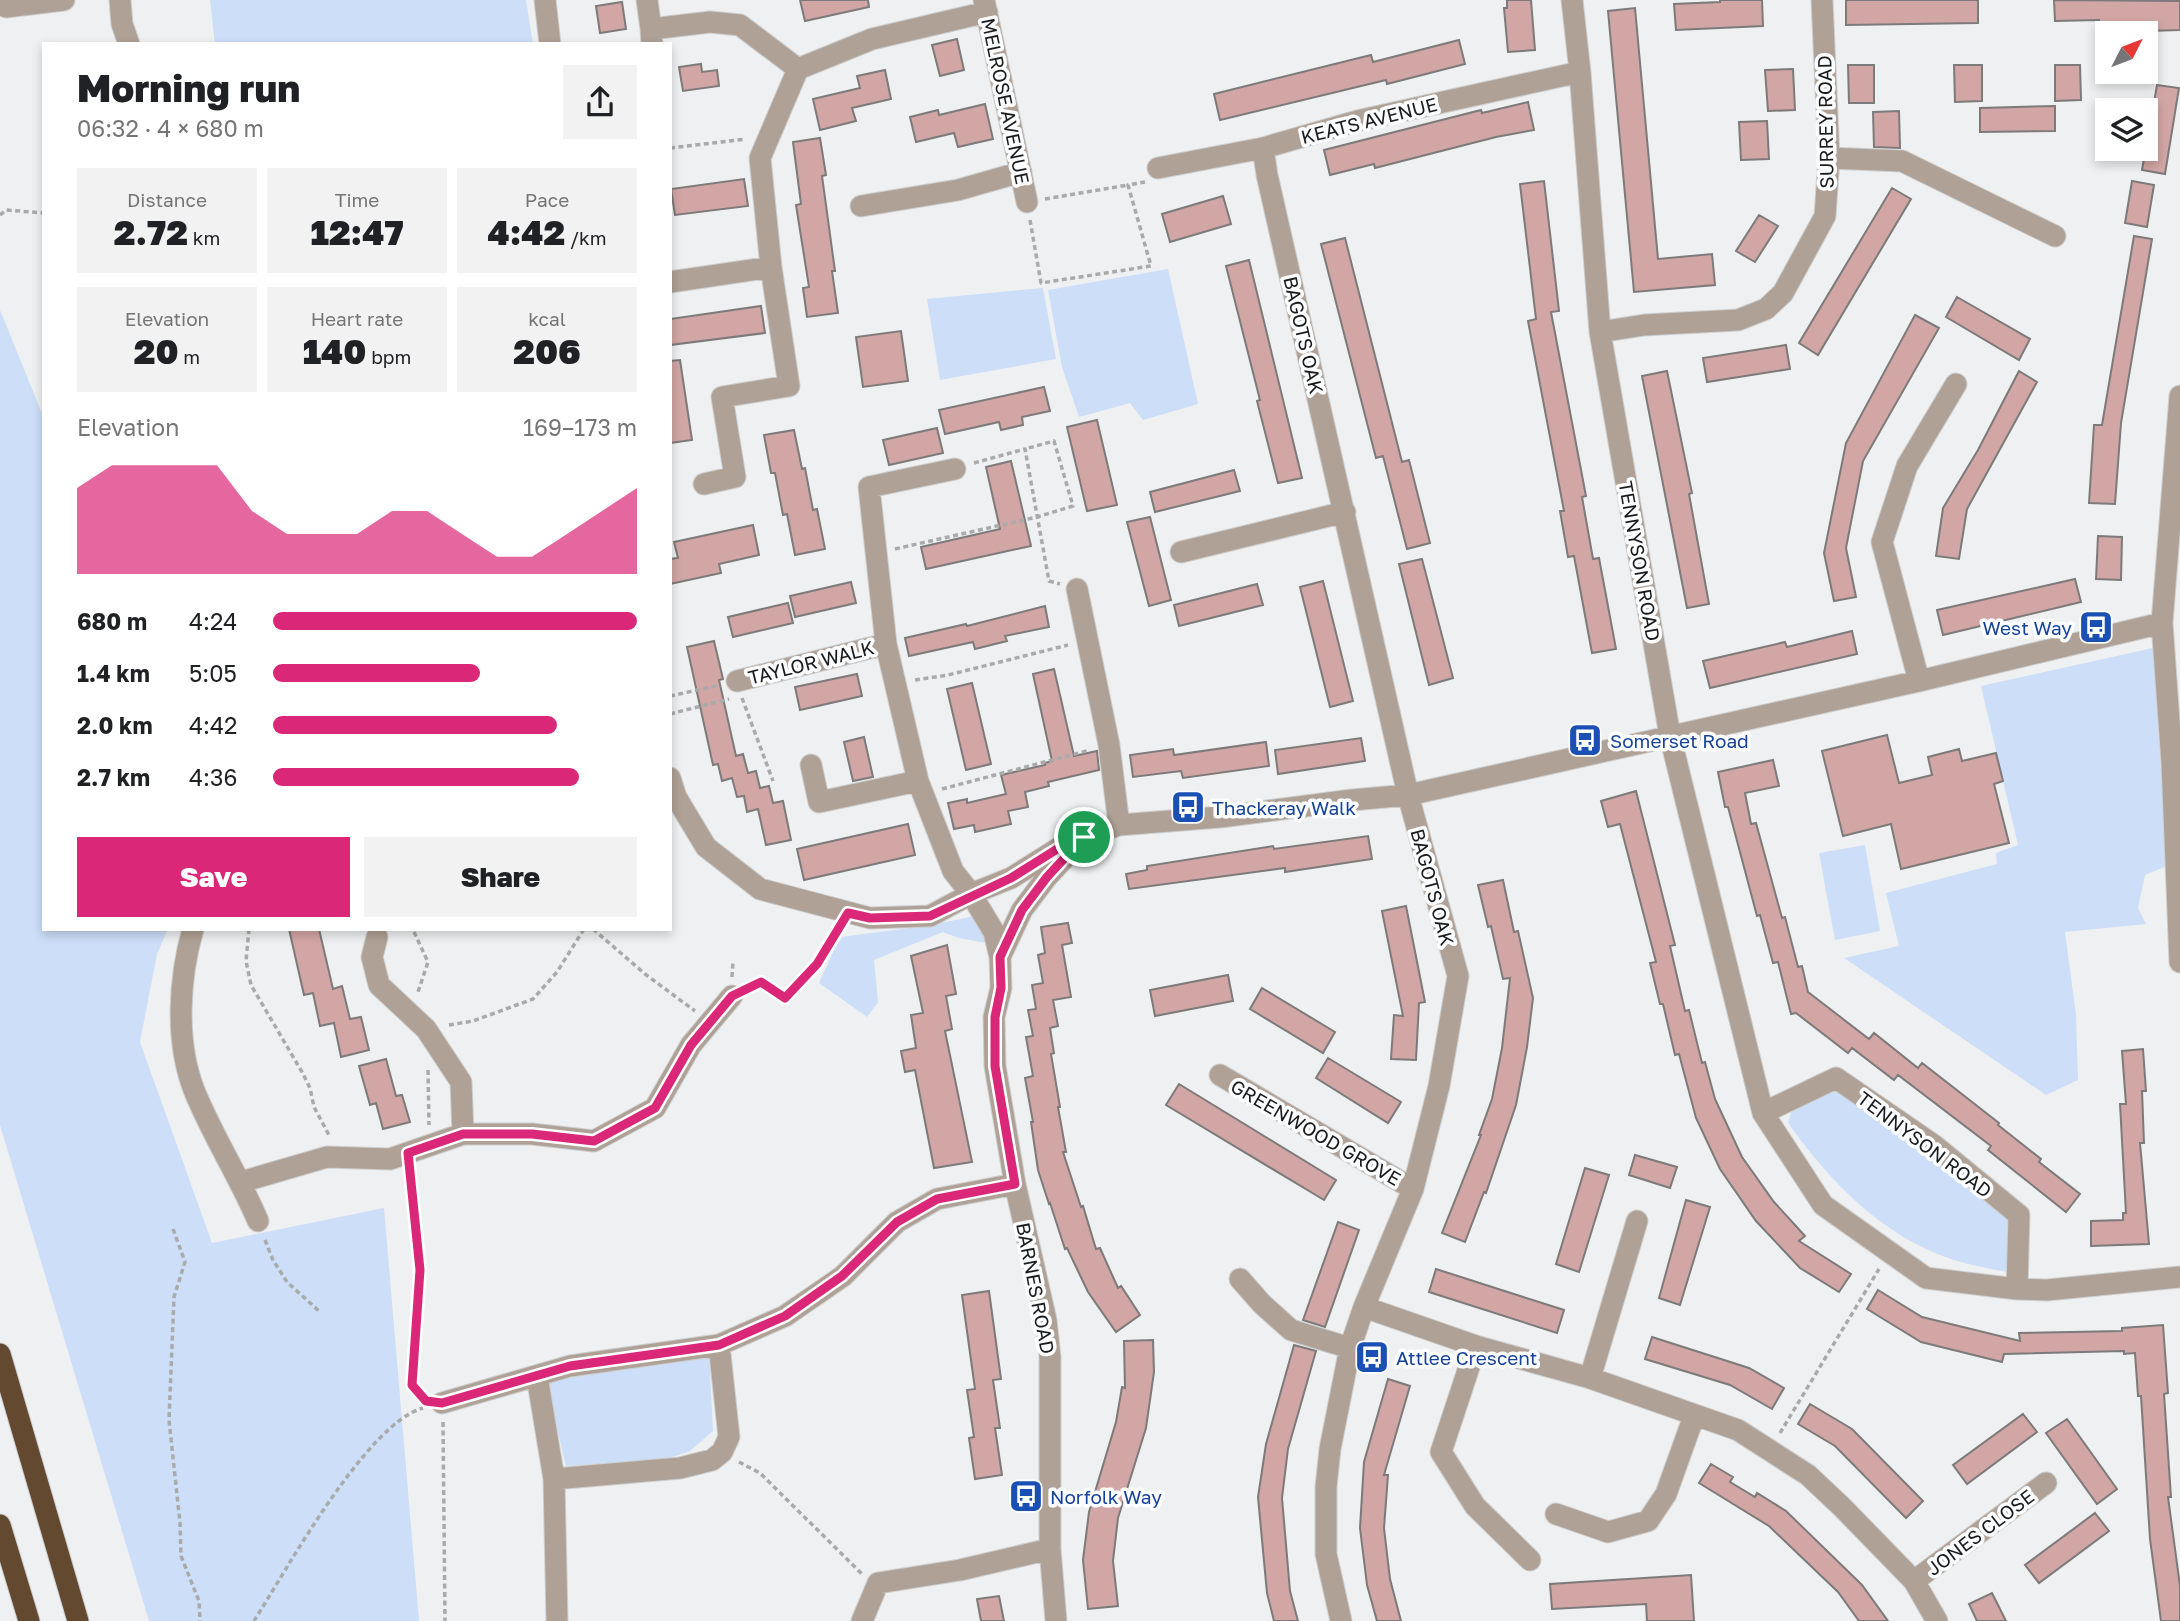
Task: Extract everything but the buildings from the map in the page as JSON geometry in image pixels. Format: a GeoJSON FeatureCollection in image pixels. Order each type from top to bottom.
{"type":"FeatureCollection","features":[{"type":"Feature","properties":{"kind":"highway"},"geometry":{"type":"LineString","coordinates":[[0,1354],[78,1621]]}},
{"type":"Feature","properties":{"kind":"highway"},"geometry":{"type":"LineString","coordinates":[[0,1525],[29,1621]]}},
{"type":"Feature","properties":{"kind":"street"},"geometry":{"type":"LineString","coordinates":[[6,7],[64,0]]}},
{"type":"Feature","properties":{"kind":"street"},"geometry":{"type":"LineString","coordinates":[[120,0],[122,24],[128,42]]}},
{"type":"Feature","properties":{"kind":"street"},"geometry":{"type":"LineString","coordinates":[[545,0],[550,42]]}},
{"type":"Feature","properties":{"kind":"street"},"geometry":{"type":"LineString","coordinates":[[647,0],[652,36],[710,22],[740,25],[798,69]]}},
{"type":"Feature","properties":{"kind":"street","name":"TENNYSON ROAD"},"geometry":{"type":"LineString","coordinates":[[1572,0],[1600,332],[1670,736],[1763,1113],[1823,1205],[1926,1278],[2048,1290],[2180,1276]]}},
{"type":"Feature","properties":{"kind":"street","name":"SURREY ROAD"},"geometry":{"type":"LineString","coordinates":[[1600,332],[1644,325],[1738,320],[1766,309],[1783,293],[1825,216],[1829,158],[1822,0]]}},
{"type":"Feature","properties":{"kind":"street"},"geometry":{"type":"LineString","coordinates":[[704,484],[735,477],[722,397],[789,386],[771,267],[760,158],[798,69],[872,40],[986,6]]}},
{"type":"Feature","properties":{"kind":"street","name":"MELROSE AVENUE"},"geometry":{"type":"LineString","coordinates":[[986,6],[1027,202]]}},
{"type":"Feature","properties":{"kind":"street","name":"KEATS AVENUE"},"geometry":{"type":"LineString","coordinates":[[1158,168],[1264,148],[1357,121],[1580,72]]}},
{"type":"Feature","properties":{"kind":"street","name":"BAGOTS OAK"},"geometry":{"type":"LineString","coordinates":[[1264,148],[1267,176],[1408,794],[1458,976],[1439,1086],[1413,1189],[1350,1348],[1330,1450],[1326,1487],[1326,1554],[1341,1621]]}},
{"type":"Feature","properties":{"kind":"street"},"geometry":{"type":"LineString","coordinates":[[1829,158],[1902,161],[2055,236]]}},
{"type":"Feature","properties":{"kind":"street"},"geometry":{"type":"LineString","coordinates":[[861,206],[958,190],[1021,172]]}},
{"type":"Feature","properties":{"kind":"street"},"geometry":{"type":"LineString","coordinates":[[672,282],[771,267]]}},
{"type":"Feature","properties":{"kind":"street"},"geometry":{"type":"LineString","coordinates":[[1919,681],[1882,542],[1906,466],[1956,384]]}},
{"type":"Feature","properties":{"kind":"street"},"geometry":{"type":"LineString","coordinates":[[2180,396],[2177,465],[2162,623],[2176,762],[2180,962]]}},
{"type":"Feature","properties":{"kind":"street","name":"BARNES ROAD"},"geometry":{"type":"LineString","coordinates":[[955,469],[869,487],[886,644],[920,787],[953,871],[971,894],[994,932],[1000,957],[1001,988],[995,1017],[995,1066],[1015,1184],[1046,1320],[1050,1357],[1050,1549],[1056,1621]]}},
{"type":"Feature","properties":{"kind":"street"},"geometry":{"type":"LineString","coordinates":[[1181,552],[1345,512]]}},
{"type":"Feature","properties":{"kind":"street"},"geometry":{"type":"LineString","coordinates":[[1077,589],[1109,745],[1119,825]]}},
{"type":"Feature","properties":{"kind":"street"},"geometry":{"type":"LineString","coordinates":[[672,791],[706,847],[760,889],[870,918],[930,916],[971,894],[1011,878],[1062,846],[1119,825],[1220,817],[1408,794],[1919,681],[2162,623]]}},
{"type":"Feature","properties":{"kind":"street","name":"TAYLOR WALK"},"geometry":{"type":"LineString","coordinates":[[737,681],[886,644]]}},
{"type":"Feature","properties":{"kind":"street"},"geometry":{"type":"LineString","coordinates":[[811,765],[819,802],[920,787]]}},
{"type":"Feature","properties":{"kind":"street","name":"BARNES ROAD"},"geometry":{"type":"LineString","coordinates":[[1000,957],[1022,910],[1047,877],[1084,837]]}},
{"type":"Feature","properties":{"kind":"street"},"geometry":{"type":"LineString","coordinates":[[192,931],[185,956],[182,1005],[185,1048],[193,1087],[258,1221]]}},
{"type":"Feature","properties":{"kind":"street"},"geometry":{"type":"LineString","coordinates":[[374,947],[379,985],[426,1029],[461,1082],[463,1134]]}},
{"type":"Feature","properties":{"kind":"street"},"geometry":{"type":"LineString","coordinates":[[241,1182],[327,1157],[390,1159],[463,1134],[532,1134],[594,1141],[655,1108],[691,1045],[732,996]]}},
{"type":"Feature","properties":{"kind":"street","name":"GREENWOOD GROVE"},"geometry":{"type":"LineString","coordinates":[[1220,1076],[1413,1189]]}},
{"type":"Feature","properties":{"kind":"street","name":"TENNYSON ROAD"},"geometry":{"type":"LineString","coordinates":[[1763,1113],[1836,1078],[1935,1146],[2019,1215],[2017,1289]]}},
{"type":"Feature","properties":{"kind":"street"},"geometry":{"type":"LineString","coordinates":[[442,1403],[570,1366],[719,1345],[785,1316],[842,1276],[897,1222],[937,1199],[1015,1184]]}},
{"type":"Feature","properties":{"kind":"street"},"geometry":{"type":"LineString","coordinates":[[1590,1378],[1637,1221]]}},
{"type":"Feature","properties":{"kind":"street"},"geometry":{"type":"LineString","coordinates":[[1240,1279],[1262,1304],[1291,1330],[1350,1348]]}},
{"type":"Feature","properties":{"kind":"street"},"geometry":{"type":"LineString","coordinates":[[1364,1307],[1476,1346],[1590,1378],[1738,1430],[1808,1475],[1913,1581],[1937,1621]]}},
{"type":"Feature","properties":{"kind":"street"},"geometry":{"type":"LineString","coordinates":[[554,1479],[680,1468],[712,1460],[722,1452],[729,1437],[719,1345]]}},
{"type":"Feature","properties":{"kind":"street"},"geometry":{"type":"LineString","coordinates":[[1476,1346],[1441,1452],[1475,1506],[1530,1560]]}},
{"type":"Feature","properties":{"kind":"street"},"geometry":{"type":"LineString","coordinates":[[537,1376],[554,1479],[557,1621]]}},
{"type":"Feature","properties":{"kind":"street"},"geometry":{"type":"LineString","coordinates":[[1556,1514],[1608,1532],[1648,1521],[1666,1494],[1694,1416]]}},
{"type":"Feature","properties":{"kind":"street","name":"JONES CLOSE"},"geometry":{"type":"LineString","coordinates":[[1913,1581],[2046,1483]]}},
{"type":"Feature","properties":{"kind":"street"},"geometry":{"type":"LineString","coordinates":[[862,1621],[878,1583],[960,1570],[1050,1549]]}},
{"type":"Feature","properties":{"kind":"path"},"geometry":{"type":"LineString","coordinates":[[672,148],[769,137]]}},
{"type":"Feature","properties":{"kind":"path"},"geometry":{"type":"LineString","coordinates":[[1128,186],[1151,266],[1041,283],[1027,202],[1128,186],[1146,181],[1158,168]]}},
{"type":"Feature","properties":{"kind":"path"},"geometry":{"type":"LineString","coordinates":[[0,215],[6,210],[42,213]]}},
{"type":"Feature","properties":{"kind":"path"},"geometry":{"type":"LineString","coordinates":[[877,553],[1037,517],[1073,506],[1054,441],[955,469]]}},
{"type":"Feature","properties":{"kind":"path"},"geometry":{"type":"LineString","coordinates":[[1025,449],[1049,581],[1077,589]]}},
{"type":"Feature","properties":{"kind":"path"},"geometry":{"type":"LineString","coordinates":[[895,683],[948,675],[1087,641]]}},
{"type":"Feature","properties":{"kind":"path"},"geometry":{"type":"LineString","coordinates":[[672,696],[737,681]]}},
{"type":"Feature","properties":{"kind":"path"},"geometry":{"type":"LineString","coordinates":[[672,713],[741,696],[773,782]]}},
{"type":"Feature","properties":{"kind":"path"},"geometry":{"type":"LineString","coordinates":[[920,787],[1109,745]]}},
{"type":"Feature","properties":{"kind":"path"},"geometry":{"type":"LineString","coordinates":[[732,996],[761,982],[785,998],[817,964],[848,913]]}},
{"type":"Feature","properties":{"kind":"path"},"geometry":{"type":"LineString","coordinates":[[249,931],[246,961],[251,985],[302,1072],[310,1088],[314,1107],[341,1157]]}},
{"type":"Feature","properties":{"kind":"path"},"geometry":{"type":"LineString","coordinates":[[426,1029],[473,1021],[533,999],[557,972],[583,931]]}},
{"type":"Feature","properties":{"kind":"path"},"geometry":{"type":"LineString","coordinates":[[595,931],[645,974],[710,1022]]}},
{"type":"Feature","properties":{"kind":"path"},"geometry":{"type":"LineString","coordinates":[[412,1001],[419,990],[428,962],[414,932]]}},
{"type":"Feature","properties":{"kind":"path"},"geometry":{"type":"LineString","coordinates":[[428,1062],[429,1131]]}},
{"type":"Feature","properties":{"kind":"path"},"geometry":{"type":"LineString","coordinates":[[408,1153],[420,1270],[412,1385],[426,1401],[442,1403]]}},
{"type":"Feature","properties":{"kind":"path"},"geometry":{"type":"LineString","coordinates":[[258,1221],[272,1259],[287,1282],[320,1311]]}},
{"type":"Feature","properties":{"kind":"path"},"geometry":{"type":"LineString","coordinates":[[173,1229],[185,1262],[174,1297],[169,1420],[181,1556],[199,1601],[200,1621]]}},
{"type":"Feature","properties":{"kind":"path"},"geometry":{"type":"LineString","coordinates":[[1770,1450],[1888,1253]]}},
{"type":"Feature","properties":{"kind":"path"},"geometry":{"type":"LineString","coordinates":[[254,1621],[336,1492],[376,1440],[410,1411],[442,1403]]}},
{"type":"Feature","properties":{"kind":"path"},"geometry":{"type":"LineString","coordinates":[[442,1403],[445,1621]]}},
{"type":"Feature","properties":{"kind":"path"},"geometry":{"type":"LineString","coordinates":[[722,1452],[760,1473],[876,1588]]}},
{"type":"Feature","properties":{"kind":"shaded area"},"geometry":{"type":"Polygon","coordinates":[[[210,0],[526,0],[533,42],[215,42],[210,0]]]}},
{"type":"Feature","properties":{"kind":"shaded area"},"geometry":{"type":"Polygon","coordinates":[[[1168,269],[1198,404],[1143,420],[1130,403],[1079,417],[1062,367],[1048,290],[1168,269]]]}},
{"type":"Feature","properties":{"kind":"shaded area"},"geometry":{"type":"Polygon","coordinates":[[[1043,288],[1056,359],[940,380],[927,299],[1043,288]]]}},
{"type":"Feature","properties":{"kind":"shaded area"},"geometry":{"type":"Polygon","coordinates":[[[0,310],[42,414],[42,931],[167,931],[157,954],[140,1042],[212,1243],[384,1208],[419,1621],[149,1621],[0,1125],[0,310]]]}},
{"type":"Feature","properties":{"kind":"shaded area"},"geometry":{"type":"Polygon","coordinates":[[[2153,648],[2167,866],[2145,875],[2138,908],[2146,924],[2065,932],[2076,1015],[2078,1080],[2046,1095],[1844,958],[1899,946],[1886,893],[1997,864],[1996,853],[2018,845],[1981,686],[2153,648]]]}},
{"type":"Feature","properties":{"kind":"shaded area"},"geometry":{"type":"Polygon","coordinates":[[[1865,845],[1880,931],[1835,940],[1819,853],[1865,845]]]}},
{"type":"Feature","properties":{"kind":"shaded area"},"geometry":{"type":"Polygon","coordinates":[[[980,915],[992,944],[943,932],[874,960],[878,1002],[867,1017],[819,983],[840,937],[926,926],[980,915]]]}},
{"type":"Feature","properties":{"kind":"shaded area"},"geometry":{"type":"Polygon","coordinates":[[[1833,1089],[1931,1150],[2013,1218],[2012,1273],[1961,1262],[1928,1250],[1882,1222],[1841,1187],[1788,1123],[1792,1109],[1833,1089]]]}},
{"type":"Feature","properties":{"kind":"shaded area"},"geometry":{"type":"Polygon","coordinates":[[[709,1354],[713,1431],[690,1451],[663,1460],[566,1466],[546,1382],[709,1354]]]}},
{"type":"Feature","properties":{"kind":"place","name":"West Way"},"geometry":{"type":"Point","coordinates":[2096,627]}},
{"type":"Feature","properties":{"kind":"place","name":"Somerset Road"},"geometry":{"type":"Point","coordinates":[1585,740]}},
{"type":"Feature","properties":{"kind":"place","name":"Thackeray Walk"},"geometry":{"type":"Point","coordinates":[1188,807]}},
{"type":"Feature","properties":{"kind":"place","name":"Attlee Crescent"},"geometry":{"type":"Point","coordinates":[1372,1357]}},
{"type":"Feature","properties":{"kind":"place","name":"Norfolk Way"},"geometry":{"type":"Point","coordinates":[1026,1496]}},
{"type":"Feature","properties":{"kind":"route"},"geometry":{"type":"LineString","coordinates":[[1084,837],[1047,877],[1022,910],[1000,957],[1001,988],[995,1017],[995,1066],[1015,1184],[937,1199],[897,1222],[842,1276],[785,1316],[719,1345],[570,1366],[442,1403],[426,1401],[412,1385],[420,1270],[408,1153],[463,1134],[532,1134],[594,1141],[655,1108],[691,1045],[732,996],[761,982],[785,998],[817,964],[848,913],[870,918],[930,916],[971,894],[1011,878],[1062,846],[1084,837]]}}]}
